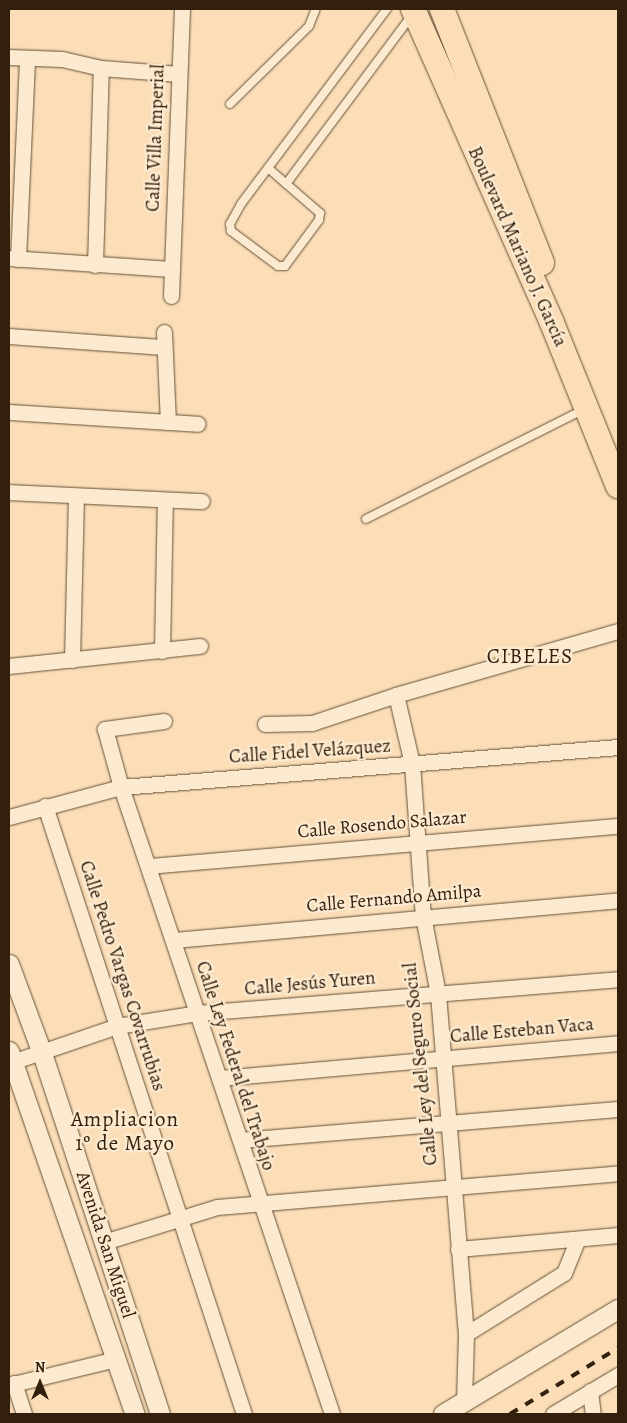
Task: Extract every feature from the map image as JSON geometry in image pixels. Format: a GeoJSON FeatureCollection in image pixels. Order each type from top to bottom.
{"type":"FeatureCollection","features":[{"type":"Feature","properties":{"kind":"main road","name":"Boulevard Mariano J. García"},"geometry":{"type":"LineString","coordinates":[[442,9],[587,408],[618,486]]}},
{"type":"Feature","properties":{"kind":"main road","name":"Boulevard Mariano J. García"},"geometry":{"type":"LineString","coordinates":[[414,10],[618,447]]}},
{"type":"Feature","properties":{"kind":"street","name":"Calle Villa Imperial"},"geometry":{"type":"LineString","coordinates":[[171,296],[182,9]]}},
{"type":"Feature","properties":{"kind":"street"},"geometry":{"type":"LineString","coordinates":[[9,57],[62,59],[101,68],[179,74]]}},
{"type":"Feature","properties":{"kind":"street"},"geometry":{"type":"LineString","coordinates":[[28,58],[14,258],[171,269]]}},
{"type":"Feature","properties":{"kind":"street"},"geometry":{"type":"LineString","coordinates":[[95,265],[101,68]]}},
{"type":"Feature","properties":{"kind":"street"},"geometry":{"type":"LineString","coordinates":[[9,336],[164,340],[168,422]]}},
{"type":"Feature","properties":{"kind":"street"},"geometry":{"type":"LineString","coordinates":[[9,412],[198,424]]}},
{"type":"Feature","properties":{"kind":"street"},"geometry":{"type":"LineString","coordinates":[[9,492],[76,497],[202,501]]}},
{"type":"Feature","properties":{"kind":"street"},"geometry":{"type":"LineString","coordinates":[[72,660],[76,497]]}},
{"type":"Feature","properties":{"kind":"street"},"geometry":{"type":"LineString","coordinates":[[162,651],[165,501]]}},
{"type":"Feature","properties":{"kind":"street"},"geometry":{"type":"LineString","coordinates":[[265,724],[312,723],[396,695],[618,631]]}},
{"type":"Feature","properties":{"kind":"street"},"geometry":{"type":"LineString","coordinates":[[9,666],[200,646]]}},
{"type":"Feature","properties":{"kind":"street","name":"Calle Ley del Seguro Social"},"geometry":{"type":"LineString","coordinates":[[396,695],[412,764],[423,916],[438,994],[452,1186],[466,1334],[464,1402]]}},
{"type":"Feature","properties":{"kind":"street","name":"Calle Ley Federal del Trabajo"},"geometry":{"type":"LineString","coordinates":[[164,721],[105,729],[121,787],[220,1078],[259,1203],[332,1414]]}},
{"type":"Feature","properties":{"kind":"street","name":"Calle Fidel Velázquez"},"geometry":{"type":"LineString","coordinates":[[9,817],[121,787],[618,747]]}},
{"type":"Feature","properties":{"kind":"street","name":"Calle Pedro Vargas Covarrubias"},"geometry":{"type":"LineString","coordinates":[[46,806],[244,1414]]}},
{"type":"Feature","properties":{"kind":"street","name":"Calle Rosendo Salazar"},"geometry":{"type":"LineString","coordinates":[[149,866],[618,826]]}},
{"type":"Feature","properties":{"kind":"street","name":"Calle Fernando Amilpa"},"geometry":{"type":"LineString","coordinates":[[173,940],[423,916],[618,900]]}},
{"type":"Feature","properties":{"kind":"street","name":"Avenida San Miguel"},"geometry":{"type":"LineString","coordinates":[[9,964],[42,1053],[160,1414]]}},
{"type":"Feature","properties":{"kind":"street","name":"Calle Jesús Yuren"},"geometry":{"type":"LineString","coordinates":[[10,1058],[42,1053],[117,1026],[197,1014],[618,979]]}},
{"type":"Feature","properties":{"kind":"street","name":"Calle Esteban Vaca"},"geometry":{"type":"LineString","coordinates":[[220,1078],[618,1043]]}},
{"type":"Feature","properties":{"kind":"street","name":"Avenida San Miguel"},"geometry":{"type":"LineString","coordinates":[[10,1058],[134,1414]]}},
{"type":"Feature","properties":{"kind":"street"},"geometry":{"type":"LineString","coordinates":[[240,1140],[618,1109]]}},
{"type":"Feature","properties":{"kind":"street"},"geometry":{"type":"LineString","coordinates":[[104,1242],[180,1220],[216,1207],[618,1173]]}},
{"type":"Feature","properties":{"kind":"street"},"geometry":{"type":"LineString","coordinates":[[458,1248],[618,1235]]}},
{"type":"Feature","properties":{"kind":"street"},"geometry":{"type":"LineString","coordinates":[[466,1334],[564,1273],[578,1239]]}},
{"type":"Feature","properties":{"kind":"street"},"geometry":{"type":"LineString","coordinates":[[443,1414],[618,1309]]}},
{"type":"Feature","properties":{"kind":"street"},"geometry":{"type":"LineString","coordinates":[[24,1414],[11,1384],[116,1358]]}},
{"type":"Feature","properties":{"kind":"street"},"geometry":{"type":"LineString","coordinates":[[553,1414],[618,1375]]}},
{"type":"Feature","properties":{"kind":"street"},"geometry":{"type":"LineString","coordinates":[[590,1391],[593,1414]]}},
{"type":"Feature","properties":{"kind":"lane"},"geometry":{"type":"LineString","coordinates":[[230,104],[308,26],[316,9]]}},
{"type":"Feature","properties":{"kind":"lane"},"geometry":{"type":"LineString","coordinates":[[268,168],[320,213],[319,220],[286,266],[278,266],[230,227],[241,204],[387,9]]}},
{"type":"Feature","properties":{"kind":"lane"},"geometry":{"type":"LineString","coordinates":[[286,184],[414,10]]}},
{"type":"Feature","properties":{"kind":"lane"},"geometry":{"type":"LineString","coordinates":[[366,519],[587,408]]}},
{"type":"Feature","properties":{"kind":"railway"},"geometry":{"type":"LineString","coordinates":[[510,1414],[618,1348]]}},
{"type":"Feature","properties":{"kind":"district","name":"CIBELES"},"geometry":{"type":"Point","coordinates":[530,656]}},
{"type":"Feature","properties":{"kind":"district","name":"Ampliacion 1º de Mayo"},"geometry":{"type":"Point","coordinates":[125,1131]}}]}
